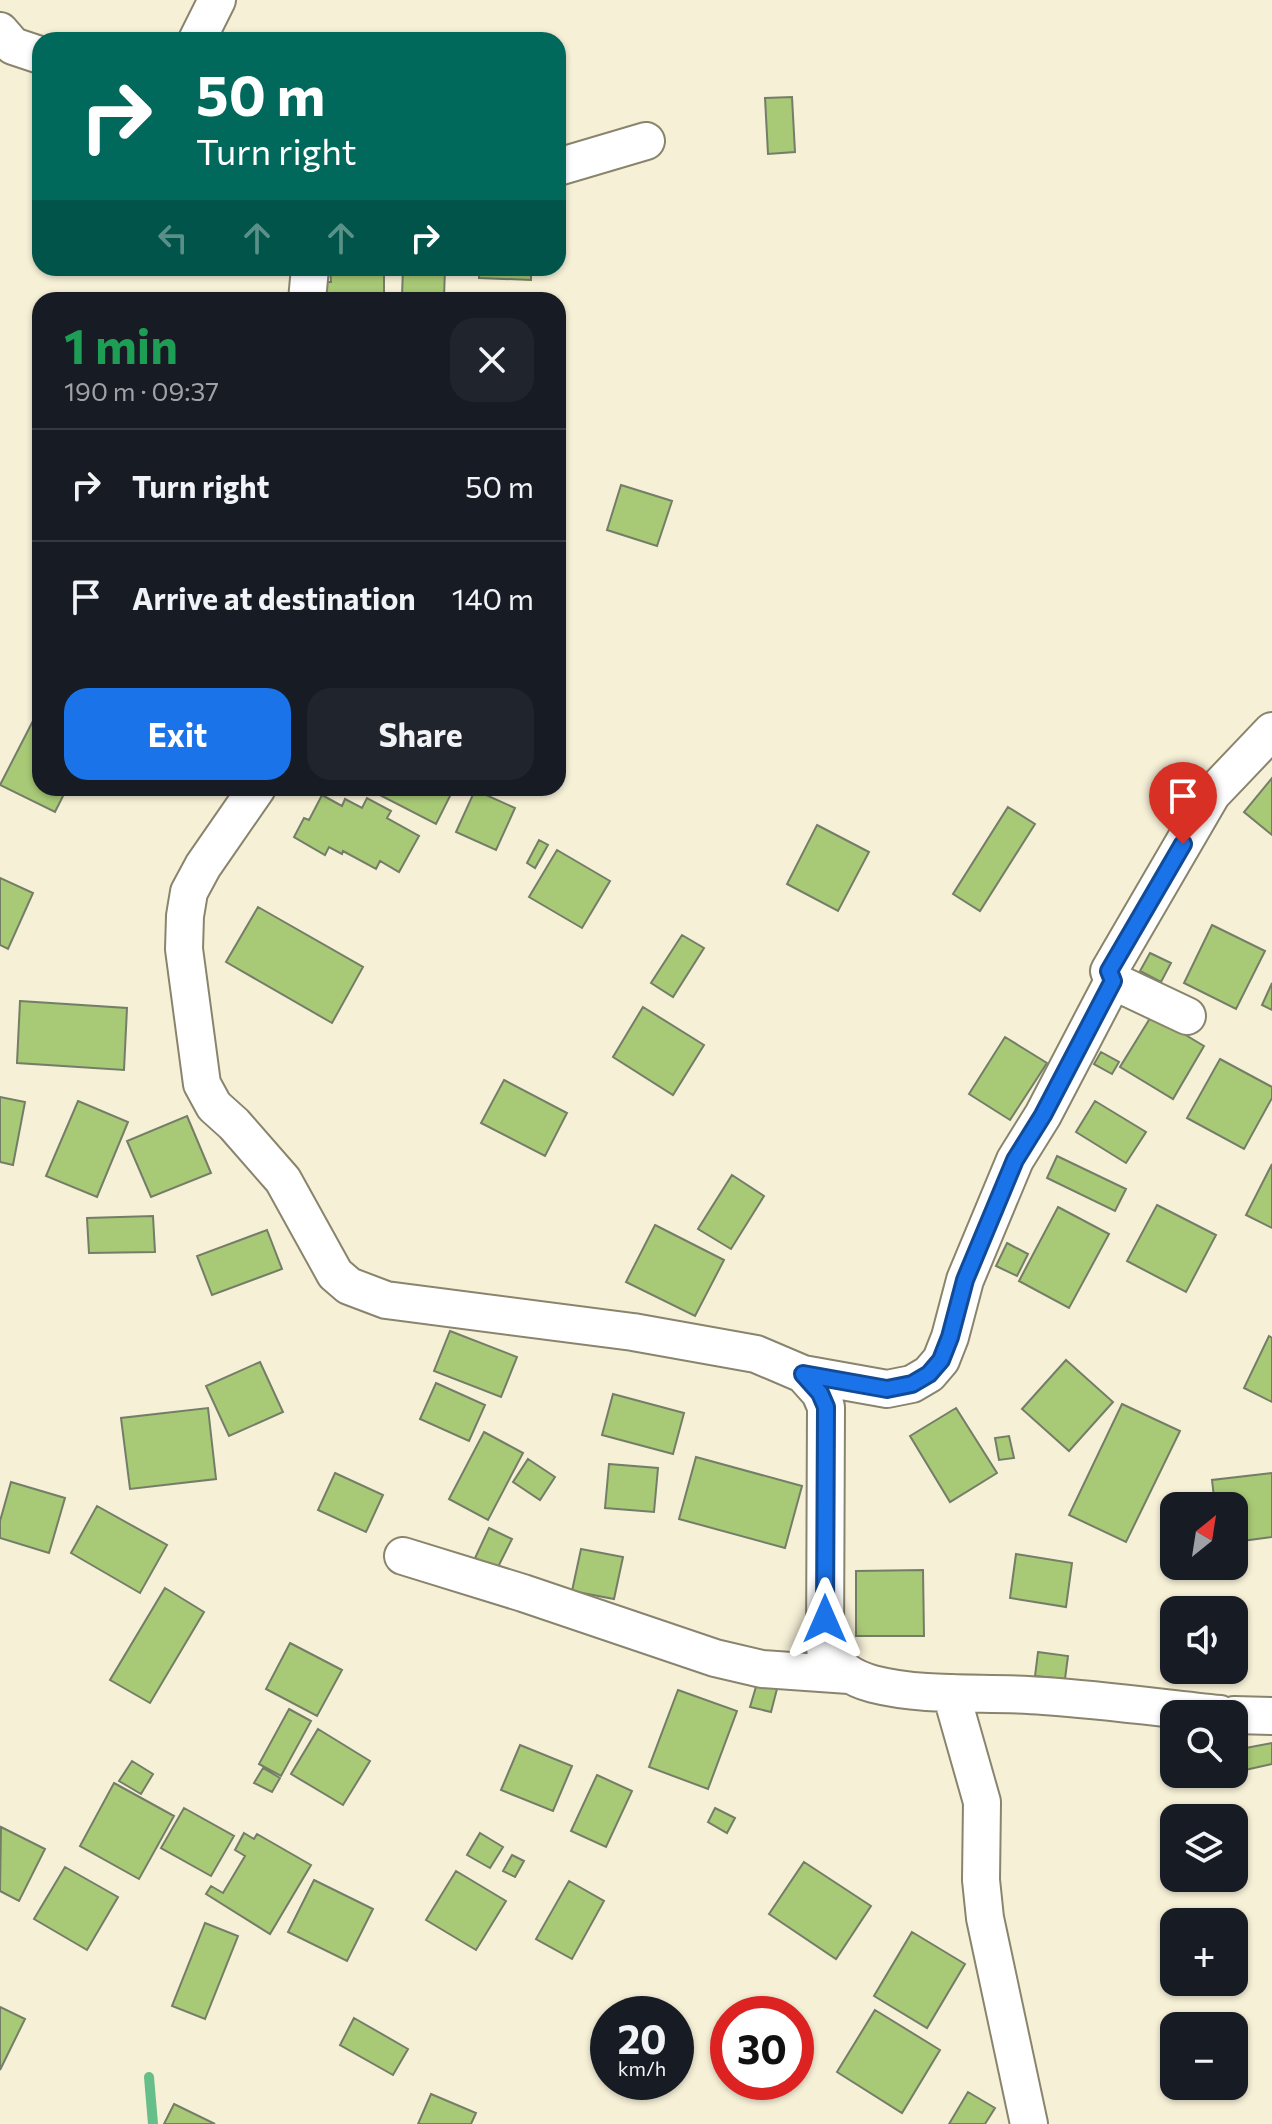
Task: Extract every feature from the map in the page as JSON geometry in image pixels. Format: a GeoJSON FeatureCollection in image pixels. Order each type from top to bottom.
{"type":"FeatureCollection","features":[{"type":"Feature","properties":{"kind":"street"},"geometry":{"type":"LineString","coordinates":[[201,32],[217,0]]}},
{"type":"Feature","properties":{"kind":"street"},"geometry":{"type":"LineString","coordinates":[[0,31],[13,46],[32,52]]}},
{"type":"Feature","properties":{"kind":"street"},"geometry":{"type":"LineString","coordinates":[[566,165],[646,141]]}},
{"type":"Feature","properties":{"kind":"street"},"geometry":{"type":"LineString","coordinates":[[1187,1016],[1113,981],[1109,971],[1212,794],[1272,731]]}},
{"type":"Feature","properties":{"kind":"street"},"geometry":{"type":"LineString","coordinates":[[251,796],[203,866],[189,892],[184,949],[202,1084],[214,1106],[283,1180],[335,1274],[349,1286],[386,1300],[649,1334],[756,1354],[803,1374],[887,1389],[912,1384],[929,1374],[941,1360],[965,1280],[1015,1160],[1113,981]]}},
{"type":"Feature","properties":{"kind":"street"},"geometry":{"type":"LineString","coordinates":[[803,1374],[820,1393],[826,1407],[825,1649],[834,1664],[849,1675],[873,1684],[922,1692],[1042,1695],[1160,1708]]}},
{"type":"Feature","properties":{"kind":"street"},"geometry":{"type":"LineString","coordinates":[[403,1556],[715,1658],[762,1669],[849,1675]]}},
{"type":"Feature","properties":{"kind":"street"},"geometry":{"type":"LineString","coordinates":[[951,1693],[982,1802],[981,1880],[985,1918],[1029,2124]]}},
{"type":"Feature","properties":{"kind":"street"},"geometry":{"type":"LineString","coordinates":[[1248,1715],[1272,1716]]}},
{"type":"Feature","properties":{"kind":"building"},"geometry":{"type":"Polygon","coordinates":[[[792,97],[795,152],[768,154],[765,98],[792,97]]]}},
{"type":"Feature","properties":{"kind":"building"},"geometry":{"type":"Polygon","coordinates":[[[331,276],[384,276],[384,292],[324,292],[323,282],[331,282],[331,276]]]}},
{"type":"Feature","properties":{"kind":"building"},"geometry":{"type":"Polygon","coordinates":[[[403,276],[445,276],[444,292],[402,292],[403,276]]]}},
{"type":"Feature","properties":{"kind":"building"},"geometry":{"type":"Polygon","coordinates":[[[531,276],[531,280],[479,278],[531,276]]]}},
{"type":"Feature","properties":{"kind":"building"},"geometry":{"type":"Polygon","coordinates":[[[621,485],[672,501],[657,546],[607,530],[621,485]]]}},
{"type":"Feature","properties":{"kind":"building"},"geometry":{"type":"Polygon","coordinates":[[[32,723],[32,796],[63,796],[55,812],[0,785],[32,723]]]}},
{"type":"Feature","properties":{"kind":"building"},"geometry":{"type":"Polygon","coordinates":[[[1272,778],[1272,835],[1244,812],[1272,778]]]}},
{"type":"Feature","properties":{"kind":"building"},"geometry":{"type":"Polygon","coordinates":[[[321,796],[342,806],[345,799],[362,808],[367,798],[391,811],[387,818],[419,836],[399,872],[380,861],[376,869],[329,847],[325,855],[294,837],[304,818],[309,820],[321,796]]]}},
{"type":"Feature","properties":{"kind":"building"},"geometry":{"type":"Polygon","coordinates":[[[382,796],[450,796],[436,824],[382,796]]]}},
{"type":"Feature","properties":{"kind":"building"},"geometry":{"type":"Polygon","coordinates":[[[472,796],[488,796],[515,808],[496,850],[456,832],[472,796]]]}},
{"type":"Feature","properties":{"kind":"building"},"geometry":{"type":"Polygon","coordinates":[[[1008,807],[1035,824],[980,911],[953,894],[1008,807]]]}},
{"type":"Feature","properties":{"kind":"building"},"geometry":{"type":"Polygon","coordinates":[[[817,825],[869,852],[838,911],[787,884],[817,825]]]}},
{"type":"Feature","properties":{"kind":"building"},"geometry":{"type":"Polygon","coordinates":[[[539,840],[548,845],[535,868],[527,863],[539,840]]]}},
{"type":"Feature","properties":{"kind":"building"},"geometry":{"type":"Polygon","coordinates":[[[557,850],[610,881],[582,928],[529,897],[557,850]]]}},
{"type":"Feature","properties":{"kind":"building"},"geometry":{"type":"Polygon","coordinates":[[[0,878],[33,893],[8,949],[0,945],[0,878]]]}},
{"type":"Feature","properties":{"kind":"building"},"geometry":{"type":"Polygon","coordinates":[[[258,907],[363,967],[332,1023],[226,962],[258,907]]]}},
{"type":"Feature","properties":{"kind":"building"},"geometry":{"type":"Polygon","coordinates":[[[1212,925],[1265,951],[1236,1009],[1184,983],[1212,925]]]}},
{"type":"Feature","properties":{"kind":"building"},"geometry":{"type":"Polygon","coordinates":[[[682,935],[704,948],[673,997],[651,983],[682,935]]]}},
{"type":"Feature","properties":{"kind":"building"},"geometry":{"type":"Polygon","coordinates":[[[1150,953],[1171,963],[1161,982],[1140,971],[1150,953]]]}},
{"type":"Feature","properties":{"kind":"building"},"geometry":{"type":"Polygon","coordinates":[[[1272,983],[1272,1010],[1262,1005],[1272,983]]]}},
{"type":"Feature","properties":{"kind":"building"},"geometry":{"type":"Polygon","coordinates":[[[20,1001],[127,1008],[124,1070],[17,1063],[20,1001]]]}},
{"type":"Feature","properties":{"kind":"building"},"geometry":{"type":"Polygon","coordinates":[[[643,1007],[704,1045],[673,1095],[613,1057],[643,1007]]]}},
{"type":"Feature","properties":{"kind":"building"},"geometry":{"type":"Polygon","coordinates":[[[1152,1015],[1204,1046],[1173,1099],[1120,1067],[1152,1015]]]}},
{"type":"Feature","properties":{"kind":"building"},"geometry":{"type":"Polygon","coordinates":[[[1005,1037],[1047,1063],[1010,1120],[969,1094],[1005,1037]]]}},
{"type":"Feature","properties":{"kind":"building"},"geometry":{"type":"Polygon","coordinates":[[[1101,1052],[1119,1062],[1112,1074],[1094,1064],[1101,1052]]]}},
{"type":"Feature","properties":{"kind":"building"},"geometry":{"type":"Polygon","coordinates":[[[1220,1059],[1272,1087],[1272,1098],[1244,1149],[1187,1118],[1220,1059]]]}},
{"type":"Feature","properties":{"kind":"building"},"geometry":{"type":"Polygon","coordinates":[[[504,1080],[567,1113],[545,1156],[481,1123],[504,1080]]]}},
{"type":"Feature","properties":{"kind":"building"},"geometry":{"type":"Polygon","coordinates":[[[0,1097],[25,1102],[13,1165],[0,1162],[0,1097]]]}},
{"type":"Feature","properties":{"kind":"building"},"geometry":{"type":"Polygon","coordinates":[[[78,1101],[128,1122],[97,1197],[46,1176],[78,1101]]]}},
{"type":"Feature","properties":{"kind":"building"},"geometry":{"type":"Polygon","coordinates":[[[1095,1101],[1146,1132],[1126,1163],[1076,1132],[1095,1101]]]}},
{"type":"Feature","properties":{"kind":"building"},"geometry":{"type":"Polygon","coordinates":[[[187,1116],[211,1173],[151,1197],[127,1141],[187,1116]]]}},
{"type":"Feature","properties":{"kind":"building"},"geometry":{"type":"Polygon","coordinates":[[[1057,1156],[1126,1189],[1115,1211],[1047,1178],[1057,1156]]]}},
{"type":"Feature","properties":{"kind":"building"},"geometry":{"type":"Polygon","coordinates":[[[1272,1164],[1272,1228],[1246,1215],[1272,1164]]]}},
{"type":"Feature","properties":{"kind":"building"},"geometry":{"type":"Polygon","coordinates":[[[732,1175],[764,1196],[731,1249],[698,1229],[732,1175]]]}},
{"type":"Feature","properties":{"kind":"building"},"geometry":{"type":"Polygon","coordinates":[[[1157,1205],[1216,1235],[1186,1292],[1127,1261],[1157,1205]]]}},
{"type":"Feature","properties":{"kind":"building"},"geometry":{"type":"Polygon","coordinates":[[[1058,1207],[1109,1234],[1069,1308],[1019,1281],[1058,1207]]]}},
{"type":"Feature","properties":{"kind":"building"},"geometry":{"type":"Polygon","coordinates":[[[153,1216],[155,1252],[89,1253],[87,1218],[153,1216]]]}},
{"type":"Feature","properties":{"kind":"building"},"geometry":{"type":"Polygon","coordinates":[[[655,1225],[724,1260],[695,1316],[626,1282],[655,1225]]]}},
{"type":"Feature","properties":{"kind":"building"},"geometry":{"type":"Polygon","coordinates":[[[267,1230],[282,1269],[212,1295],[197,1256],[267,1230]]]}},
{"type":"Feature","properties":{"kind":"building"},"geometry":{"type":"Polygon","coordinates":[[[1007,1243],[1028,1254],[1017,1276],[996,1266],[1007,1243]]]}},
{"type":"Feature","properties":{"kind":"building"},"geometry":{"type":"Polygon","coordinates":[[[450,1331],[517,1357],[501,1397],[434,1371],[450,1331]]]}},
{"type":"Feature","properties":{"kind":"building"},"geometry":{"type":"Polygon","coordinates":[[[1269,1336],[1272,1338],[1272,1402],[1244,1388],[1269,1336]]]}},
{"type":"Feature","properties":{"kind":"building"},"geometry":{"type":"Polygon","coordinates":[[[1066,1360],[1113,1402],[1069,1451],[1022,1409],[1066,1360]]]}},
{"type":"Feature","properties":{"kind":"building"},"geometry":{"type":"Polygon","coordinates":[[[260,1362],[283,1412],[229,1436],[206,1386],[260,1362]]]}},
{"type":"Feature","properties":{"kind":"building"},"geometry":{"type":"Polygon","coordinates":[[[436,1383],[485,1405],[469,1441],[420,1419],[436,1383]]]}},
{"type":"Feature","properties":{"kind":"building"},"geometry":{"type":"Polygon","coordinates":[[[613,1394],[684,1413],[673,1454],[602,1435],[613,1394]]]}},
{"type":"Feature","properties":{"kind":"building"},"geometry":{"type":"Polygon","coordinates":[[[1122,1404],[1180,1431],[1126,1542],[1069,1515],[1122,1404]]]}},
{"type":"Feature","properties":{"kind":"building"},"geometry":{"type":"Polygon","coordinates":[[[208,1408],[216,1479],[130,1489],[121,1418],[208,1408]]]}},
{"type":"Feature","properties":{"kind":"building"},"geometry":{"type":"Polygon","coordinates":[[[956,1408],[997,1473],[950,1502],[910,1436],[956,1408]]]}},
{"type":"Feature","properties":{"kind":"building"},"geometry":{"type":"Polygon","coordinates":[[[484,1432],[523,1453],[488,1520],[449,1499],[484,1432]]]}},
{"type":"Feature","properties":{"kind":"building"},"geometry":{"type":"Polygon","coordinates":[[[1009,1436],[1014,1458],[999,1460],[995,1438],[1009,1436]]]}},
{"type":"Feature","properties":{"kind":"building"},"geometry":{"type":"Polygon","coordinates":[[[696,1457],[802,1486],[785,1548],[679,1519],[696,1457]]]}},
{"type":"Feature","properties":{"kind":"building"},"geometry":{"type":"Polygon","coordinates":[[[528,1459],[555,1477],[540,1500],[513,1482],[528,1459]]]}},
{"type":"Feature","properties":{"kind":"building"},"geometry":{"type":"Polygon","coordinates":[[[609,1464],[658,1468],[654,1512],[605,1508],[609,1464]]]}},
{"type":"Feature","properties":{"kind":"building"},"geometry":{"type":"Polygon","coordinates":[[[335,1473],[383,1495],[366,1532],[318,1510],[335,1473]]]}},
{"type":"Feature","properties":{"kind":"building"},"geometry":{"type":"Polygon","coordinates":[[[1272,1473],[1272,1537],[1248,1540],[1248,1492],[1213,1492],[1212,1480],[1272,1473]]]}},
{"type":"Feature","properties":{"kind":"building"},"geometry":{"type":"Polygon","coordinates":[[[11,1482],[65,1498],[49,1553],[0,1538],[0,1521],[11,1482]]]}},
{"type":"Feature","properties":{"kind":"building"},"geometry":{"type":"Polygon","coordinates":[[[97,1506],[167,1545],[140,1593],[71,1553],[97,1506]]]}},
{"type":"Feature","properties":{"kind":"building"},"geometry":{"type":"Polygon","coordinates":[[[489,1528],[512,1539],[497,1569],[475,1558],[489,1528]]]}},
{"type":"Feature","properties":{"kind":"building"},"geometry":{"type":"Polygon","coordinates":[[[581,1549],[623,1557],[614,1599],[572,1591],[581,1549]]]}},
{"type":"Feature","properties":{"kind":"building"},"geometry":{"type":"Polygon","coordinates":[[[1016,1554],[1072,1563],[1066,1607],[1010,1598],[1016,1554]]]}},
{"type":"Feature","properties":{"kind":"building"},"geometry":{"type":"Polygon","coordinates":[[[923,1570],[924,1636],[856,1636],[856,1571],[923,1570]]]}},
{"type":"Feature","properties":{"kind":"building"},"geometry":{"type":"Polygon","coordinates":[[[165,1588],[204,1612],[150,1703],[110,1680],[165,1588]]]}},
{"type":"Feature","properties":{"kind":"building"},"geometry":{"type":"Polygon","coordinates":[[[290,1643],[342,1670],[317,1716],[266,1689],[290,1643]]]}},
{"type":"Feature","properties":{"kind":"building"},"geometry":{"type":"Polygon","coordinates":[[[1038,1652],[1068,1656],[1065,1679],[1035,1676],[1038,1652]]]}},
{"type":"Feature","properties":{"kind":"building"},"geometry":{"type":"Polygon","coordinates":[[[758,1680],[778,1685],[771,1712],[750,1707],[758,1680]]]}},
{"type":"Feature","properties":{"kind":"building"},"geometry":{"type":"Polygon","coordinates":[[[678,1690],[737,1711],[708,1789],[649,1767],[678,1690]]]}},
{"type":"Feature","properties":{"kind":"building"},"geometry":{"type":"Polygon","coordinates":[[[289,1709],[311,1721],[281,1776],[259,1764],[289,1709]]]}},
{"type":"Feature","properties":{"kind":"building"},"geometry":{"type":"Polygon","coordinates":[[[318,1729],[370,1761],[343,1805],[291,1774],[318,1729]]]}},
{"type":"Feature","properties":{"kind":"building"},"geometry":{"type":"Polygon","coordinates":[[[1272,1743],[1272,1764],[1248,1769],[1248,1748],[1272,1743]]]}},
{"type":"Feature","properties":{"kind":"building"},"geometry":{"type":"Polygon","coordinates":[[[520,1745],[572,1766],[553,1811],[501,1790],[520,1745]]]}},
{"type":"Feature","properties":{"kind":"building"},"geometry":{"type":"Polygon","coordinates":[[[132,1761],[153,1774],[141,1794],[119,1781],[132,1761]]]}},
{"type":"Feature","properties":{"kind":"building"},"geometry":{"type":"Polygon","coordinates":[[[263,1768],[280,1778],[272,1792],[254,1783],[263,1768]]]}},
{"type":"Feature","properties":{"kind":"building"},"geometry":{"type":"Polygon","coordinates":[[[597,1775],[632,1791],[606,1847],[571,1831],[597,1775]]]}},
{"type":"Feature","properties":{"kind":"building"},"geometry":{"type":"Polygon","coordinates":[[[114,1783],[174,1816],[139,1879],[80,1846],[114,1783]]]}},
{"type":"Feature","properties":{"kind":"building"},"geometry":{"type":"Polygon","coordinates":[[[184,1808],[234,1836],[211,1876],[161,1848],[184,1808]]]}},
{"type":"Feature","properties":{"kind":"building"},"geometry":{"type":"Polygon","coordinates":[[[715,1808],[735,1818],[727,1833],[708,1822],[715,1808]]]}},
{"type":"Feature","properties":{"kind":"building"},"geometry":{"type":"Polygon","coordinates":[[[1,1827],[45,1849],[19,1901],[0,1891],[1,1827]]]}},
{"type":"Feature","properties":{"kind":"building"},"geometry":{"type":"Polygon","coordinates":[[[244,1833],[254,1839],[257,1834],[311,1865],[270,1934],[206,1894],[211,1886],[223,1893],[245,1856],[235,1850],[244,1833]]]}},
{"type":"Feature","properties":{"kind":"building"},"geometry":{"type":"Polygon","coordinates":[[[480,1833],[503,1847],[490,1868],[467,1855],[480,1833]]]}},
{"type":"Feature","properties":{"kind":"building"},"geometry":{"type":"Polygon","coordinates":[[[512,1855],[524,1861],[515,1877],[503,1871],[512,1855]]]}},
{"type":"Feature","properties":{"kind":"building"},"geometry":{"type":"Polygon","coordinates":[[[804,1862],[871,1906],[836,1959],[769,1914],[804,1862]]]}},
{"type":"Feature","properties":{"kind":"building"},"geometry":{"type":"Polygon","coordinates":[[[65,1867],[118,1897],[87,1950],[34,1919],[65,1867]]]}},
{"type":"Feature","properties":{"kind":"building"},"geometry":{"type":"Polygon","coordinates":[[[456,1871],[506,1901],[476,1950],[426,1920],[456,1871]]]}},
{"type":"Feature","properties":{"kind":"building"},"geometry":{"type":"Polygon","coordinates":[[[314,1880],[373,1909],[347,1961],[288,1932],[314,1880]]]}},
{"type":"Feature","properties":{"kind":"building"},"geometry":{"type":"Polygon","coordinates":[[[569,1881],[604,1901],[572,1959],[536,1939],[569,1881]]]}},
{"type":"Feature","properties":{"kind":"building"},"geometry":{"type":"Polygon","coordinates":[[[205,1923],[238,1936],[205,2019],[172,2006],[205,1923]]]}},
{"type":"Feature","properties":{"kind":"building"},"geometry":{"type":"Polygon","coordinates":[[[912,1932],[965,1964],[927,2028],[874,1996],[912,1932]]]}},
{"type":"Feature","properties":{"kind":"building"},"geometry":{"type":"Polygon","coordinates":[[[0,2007],[25,2019],[0,2070],[0,2007]]]}},
{"type":"Feature","properties":{"kind":"building"},"geometry":{"type":"Polygon","coordinates":[[[875,2010],[940,2050],[902,2113],[837,2072],[875,2010]]]}},
{"type":"Feature","properties":{"kind":"building"},"geometry":{"type":"Polygon","coordinates":[[[354,2018],[408,2049],[393,2075],[340,2045],[354,2018]]]}},
{"type":"Feature","properties":{"kind":"building"},"geometry":{"type":"Polygon","coordinates":[[[968,2092],[995,2108],[985,2124],[949,2124],[968,2092]]]}},
{"type":"Feature","properties":{"kind":"building"},"geometry":{"type":"Polygon","coordinates":[[[431,2094],[476,2113],[471,2124],[418,2124],[431,2094]]]}},
{"type":"Feature","properties":{"kind":"building"},"geometry":{"type":"Polygon","coordinates":[[[174,2104],[215,2124],[164,2124],[174,2104]]]}},
{"type":"Feature","properties":{"kind":"waterway"},"geometry":{"type":"LineString","coordinates":[[149,2077],[153,2124]]}},
{"type":"Feature","properties":{"kind":"route"},"geometry":{"type":"LineString","coordinates":[[825,1619],[826,1407],[820,1393],[803,1374],[887,1389],[912,1384],[929,1374],[941,1360],[965,1280],[1015,1160],[1088,1033],[1113,981],[1109,971],[1183,844]]}}]}
